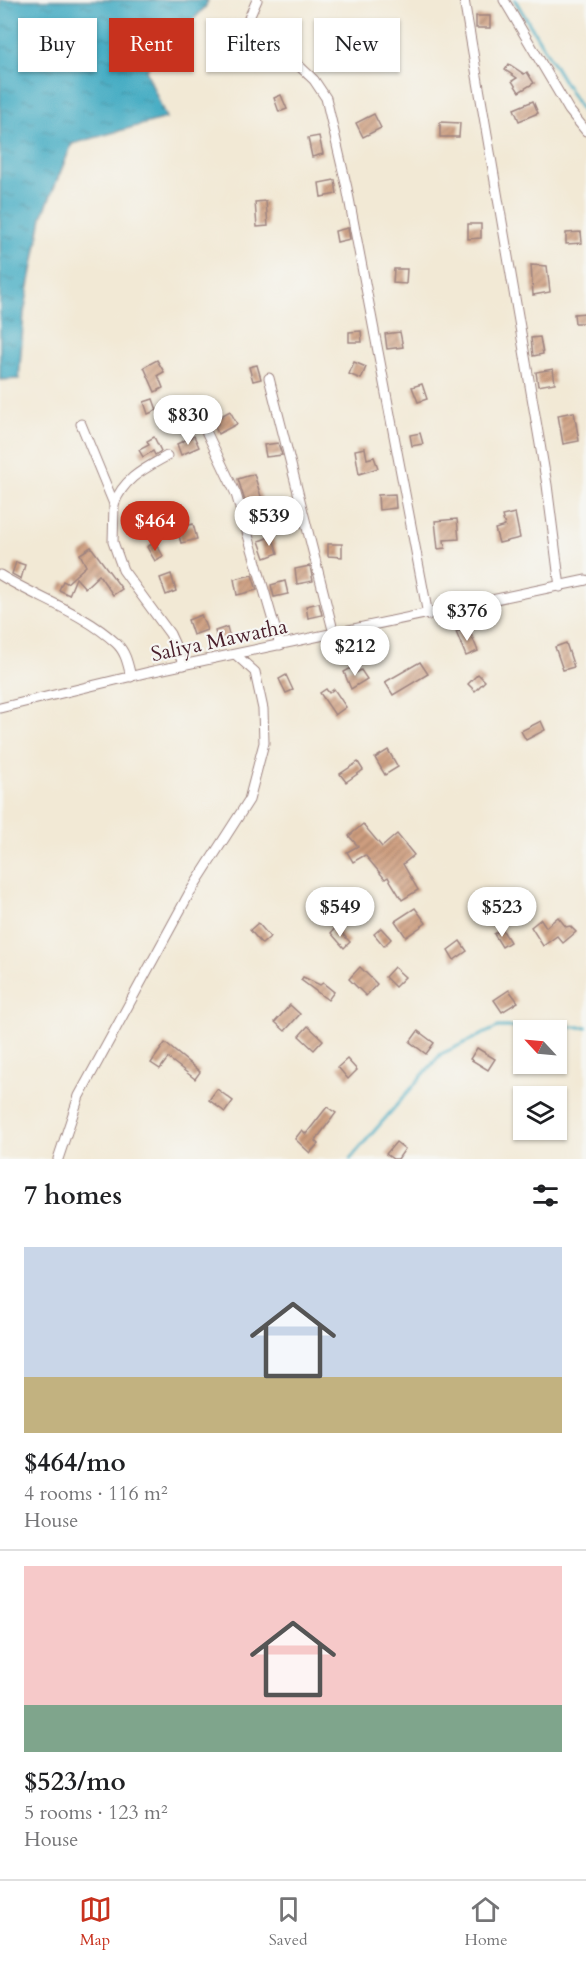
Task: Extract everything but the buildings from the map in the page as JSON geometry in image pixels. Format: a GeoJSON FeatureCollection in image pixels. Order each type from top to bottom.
{"type":"FeatureCollection","features":[{"type":"Feature","properties":{"kind":"street"},"geometry":{"type":"LineString","coordinates":[[258,0],[249,18],[314,80],[326,98],[352,211],[428,615]]}},
{"type":"Feature","properties":{"kind":"street"},"geometry":{"type":"LineString","coordinates":[[464,0],[547,485],[560,587]]}},
{"type":"Feature","properties":{"kind":"street"},"geometry":{"type":"LineString","coordinates":[[504,0],[569,110],[586,131]]}},
{"type":"Feature","properties":{"kind":"street"},"geometry":{"type":"LineString","coordinates":[[269,378],[334,634]]}},
{"type":"Feature","properties":{"kind":"street"},"geometry":{"type":"LineString","coordinates":[[195,408],[236,494],[280,645]]}},
{"type":"Feature","properties":{"kind":"street"},"geometry":{"type":"LineString","coordinates":[[81,424],[114,504]]}},
{"type":"Feature","properties":{"kind":"street"},"geometry":{"type":"LineString","coordinates":[[167,456],[134,474],[118,492],[114,504],[113,542],[123,570],[170,634],[184,665]]}},
{"type":"Feature","properties":{"kind":"street"},"geometry":{"type":"LineString","coordinates":[[0,574],[29,592],[59,606],[118,644],[127,661],[131,677]]}},
{"type":"Feature","properties":{"kind":"street","name":"Saliya Mawatha"},"geometry":{"type":"LineString","coordinates":[[0,708],[184,665],[586,580]]}},
{"type":"Feature","properties":{"kind":"street"},"geometry":{"type":"LineString","coordinates":[[58,1159],[79,1096],[190,892],[249,800],[264,743],[263,709],[255,672],[236,655]]}},
{"type":"Feature","properties":{"kind":"water"},"geometry":{"type":"Polygon","coordinates":[[[0,0],[208,0],[206,6],[194,19],[109,18],[109,72],[147,72],[166,118],[72,144],[42,217],[24,313],[19,379],[0,380],[0,0]]]}},
{"type":"Feature","properties":{"kind":"waterway"},"geometry":{"type":"LineString","coordinates":[[515,0],[586,118]]}},
{"type":"Feature","properties":{"kind":"waterway"},"geometry":{"type":"LineString","coordinates":[[350,1159],[441,1054],[498,1027],[586,1027]]}}]}
